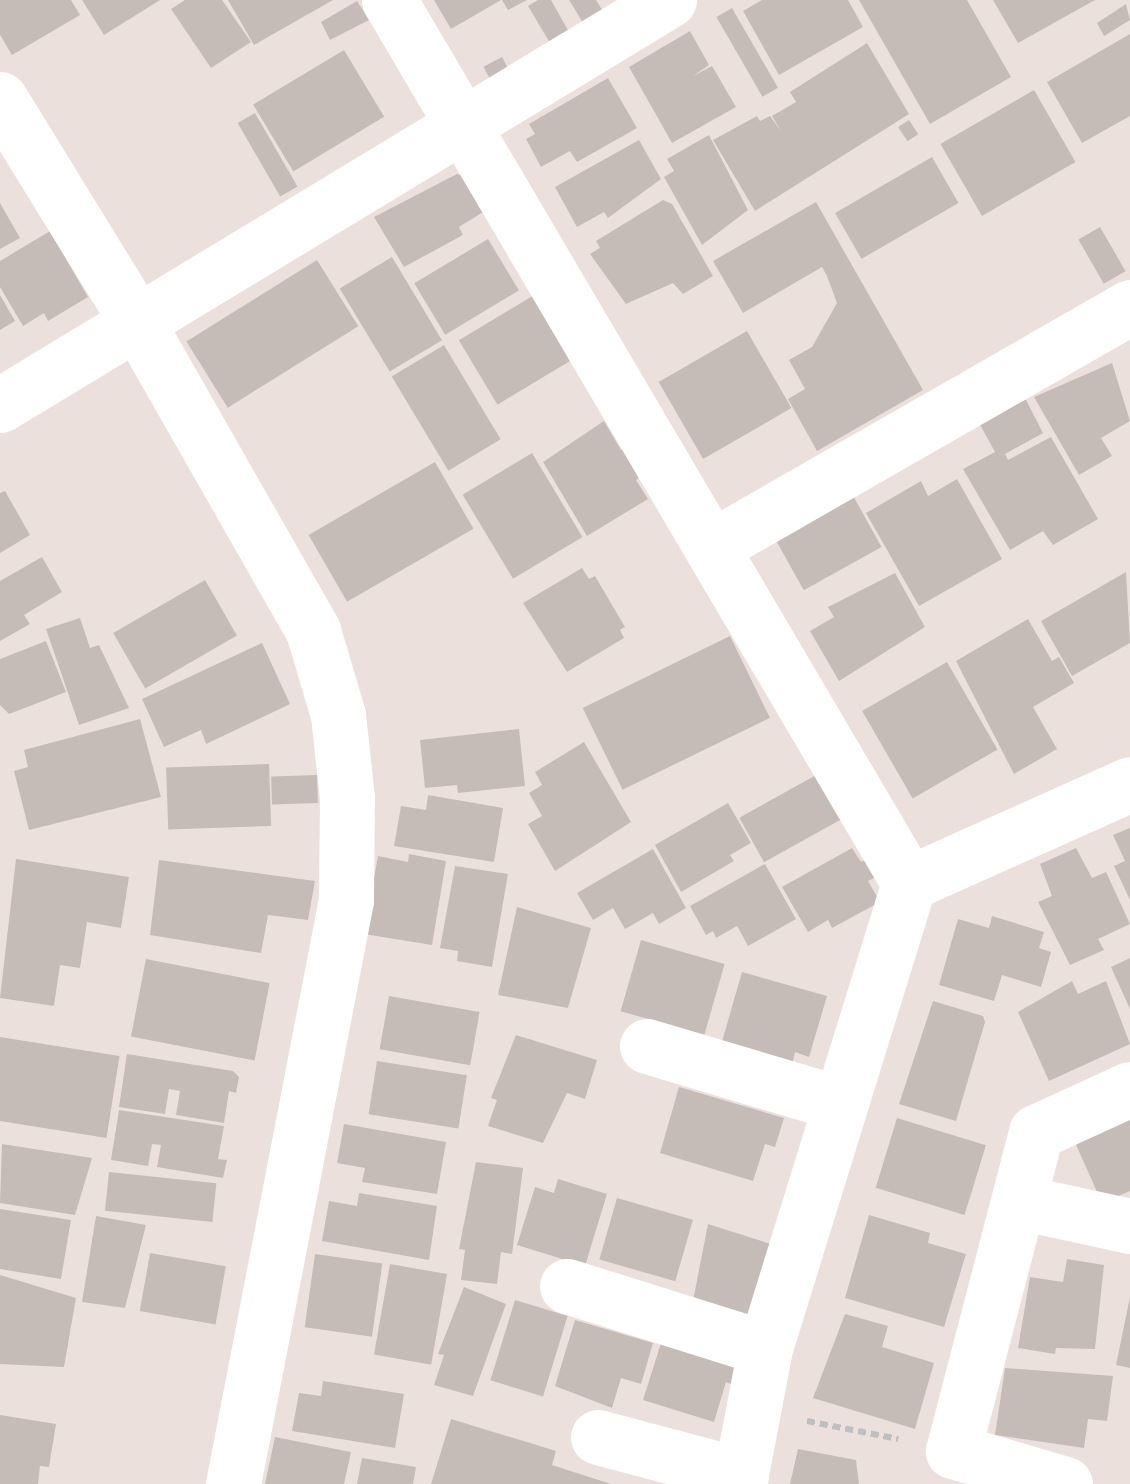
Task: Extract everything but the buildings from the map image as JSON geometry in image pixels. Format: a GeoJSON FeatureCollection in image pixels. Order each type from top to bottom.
{"type":"FeatureCollection","features":[{"type":"Feature","properties":{"kind":"street"},"geometry":{"type":"LineString","coordinates":[[389,0],[909,884],[765,1348],[740,1479],[598,1437]]}},
{"type":"Feature","properties":{"kind":"street"},"geometry":{"type":"LineString","coordinates":[[0,405],[669,0]]}},
{"type":"Feature","properties":{"kind":"street"},"geometry":{"type":"LineString","coordinates":[[0,100],[137,322],[313,631],[338,715],[347,798],[346,900],[233,1484]]}},
{"type":"Feature","properties":{"kind":"street"},"geometry":{"type":"LineString","coordinates":[[712,546],[1130,307]]}},
{"type":"Feature","properties":{"kind":"street"},"geometry":{"type":"LineString","coordinates":[[909,884],[1130,784]]}},
{"type":"Feature","properties":{"kind":"street"},"geometry":{"type":"LineString","coordinates":[[646,1046],[841,1104]]}},
{"type":"Feature","properties":{"kind":"street"},"geometry":{"type":"LineString","coordinates":[[1066,1484],[953,1451],[1036,1132],[1130,1089]]}},
{"type":"Feature","properties":{"kind":"street"},"geometry":{"type":"LineString","coordinates":[[1020,1202],[1130,1226]]}},
{"type":"Feature","properties":{"kind":"street"},"geometry":{"type":"LineString","coordinates":[[567,1286],[765,1348]]}},
{"type":"Feature","properties":{"kind":"path"},"geometry":{"type":"LineString","coordinates":[[755,1410],[953,1451]]}}]}
